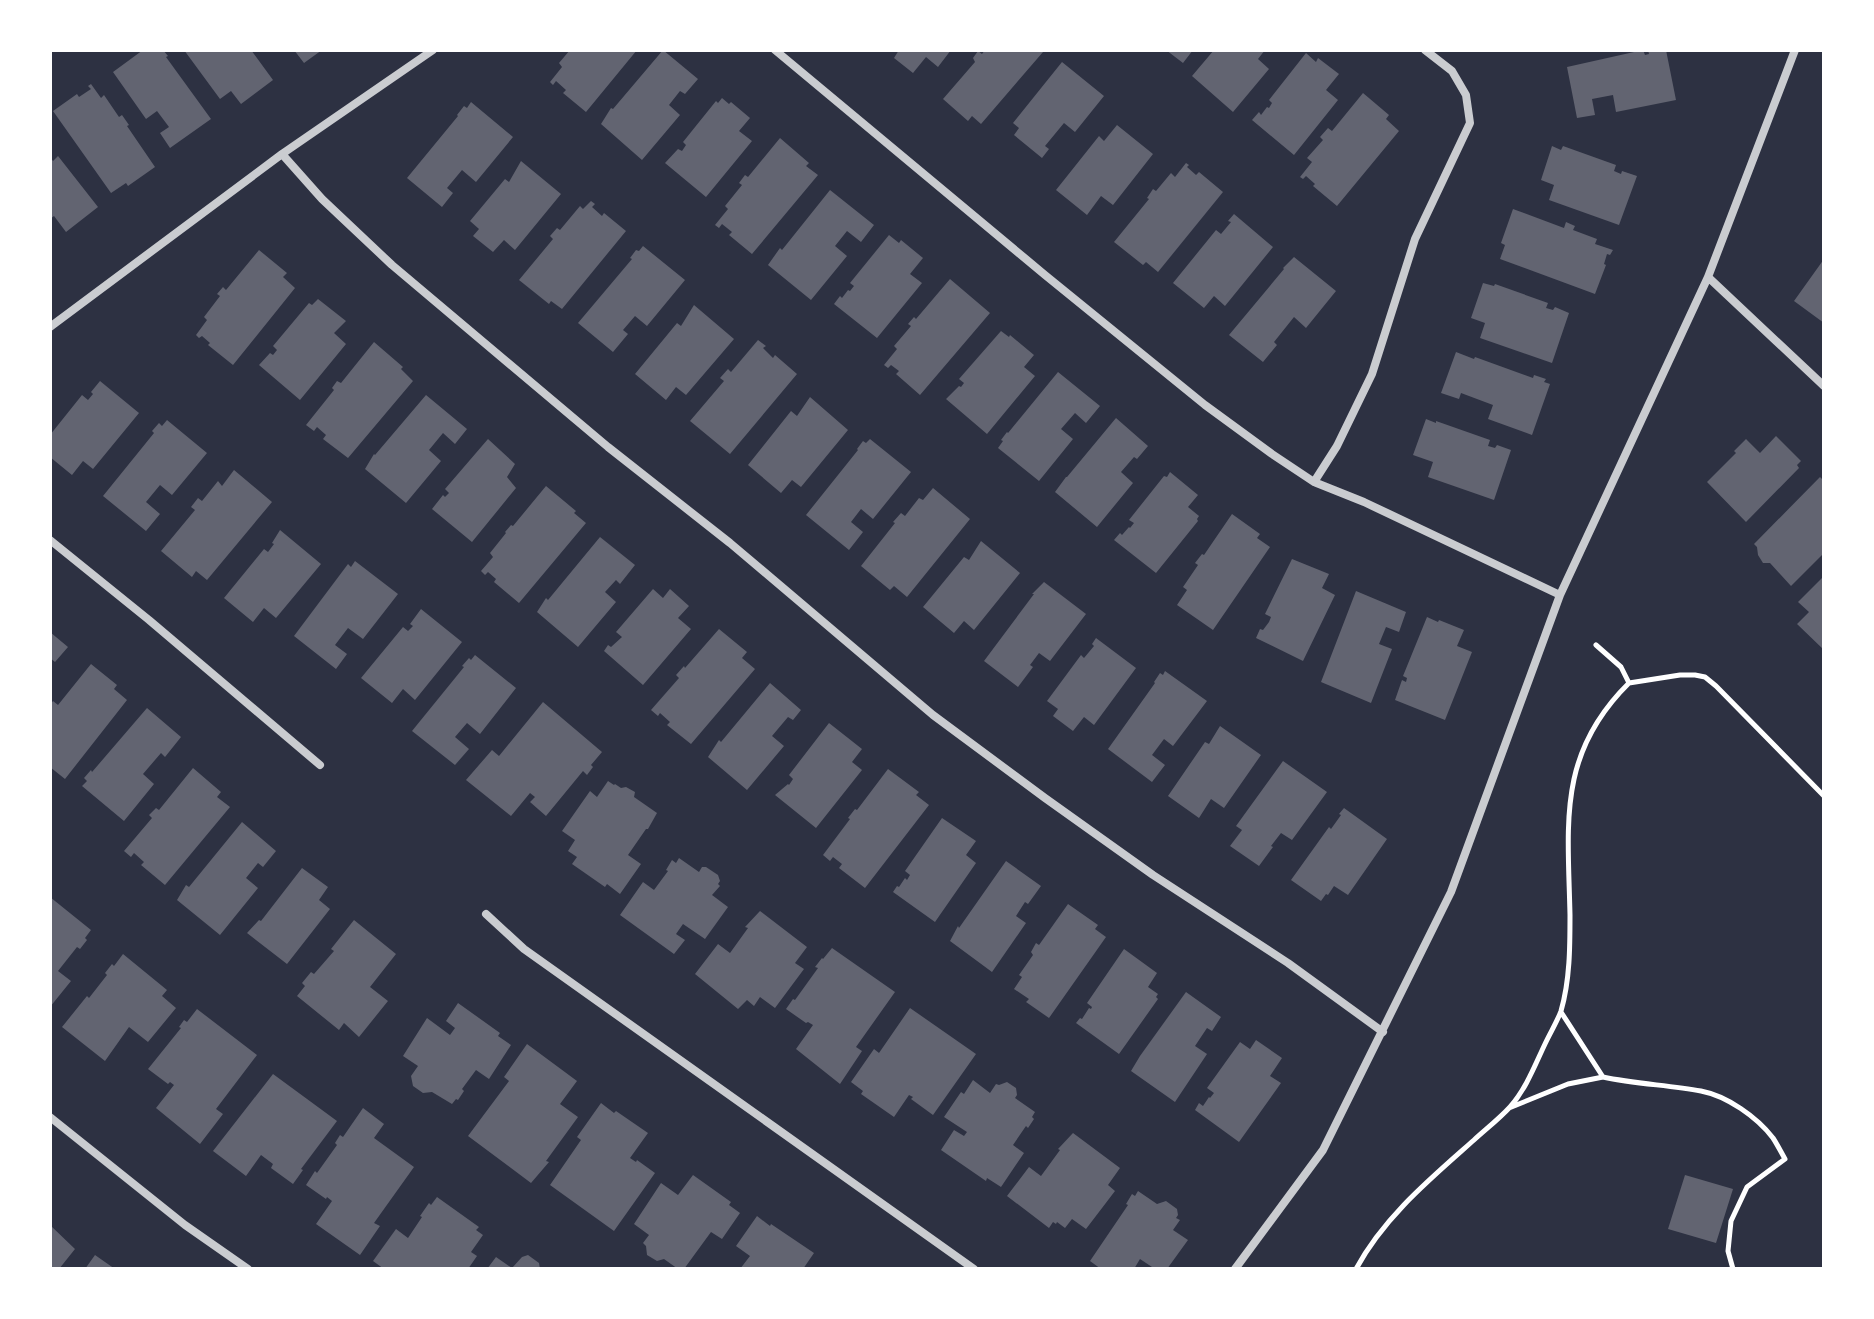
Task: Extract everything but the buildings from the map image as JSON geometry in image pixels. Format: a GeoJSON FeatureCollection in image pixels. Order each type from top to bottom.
{"type":"FeatureCollection","features":[{"type":"Feature","properties":{"kind":"street"},"geometry":{"type":"LineString","coordinates":[[50,327],[282,154],[433,50]]}},
{"type":"Feature","properties":{"kind":"street"},"geometry":{"type":"LineString","coordinates":[[775,50],[1205,405],[1314,482],[1364,502],[1560,595]]}},
{"type":"Feature","properties":{"kind":"street"},"geometry":{"type":"LineString","coordinates":[[1314,482],[1337,446],[1372,374],[1415,239],[1470,123],[1466,95],[1452,71],[1425,50]]}},
{"type":"Feature","properties":{"kind":"street"},"geometry":{"type":"LineString","coordinates":[[1235,1269],[1323,1150],[1451,892],[1560,595],[1708,277],[1795,50]]}},
{"type":"Feature","properties":{"kind":"street"},"geometry":{"type":"LineString","coordinates":[[282,154],[322,199],[392,265],[608,447],[730,543],[933,715],[1153,875],[1288,963],[1383,1032]]}},
{"type":"Feature","properties":{"kind":"street"},"geometry":{"type":"LineString","coordinates":[[1708,277],[1824,386]]}},
{"type":"Feature","properties":{"kind":"street"},"geometry":{"type":"LineString","coordinates":[[50,540],[320,765]]}},
{"type":"Feature","properties":{"kind":"street"},"geometry":{"type":"LineString","coordinates":[[486,914],[524,949],[974,1269]]}},
{"type":"Feature","properties":{"kind":"street"},"geometry":{"type":"LineString","coordinates":[[50,1117],[185,1225],[248,1269]]}},
{"type":"Feature","properties":{"kind":"path"},"geometry":{"type":"LineString","coordinates":[[1596,645],[1621,667],[1629,683]]}},
{"type":"Feature","properties":{"kind":"path"},"geometry":{"type":"LineString","coordinates":[[1356,1269],[1382,1231],[1412,1196],[1509,1108],[1523,1089],[1561,1012],[1569,968],[1568,814],[1572,783],[1579,759],[1601,715],[1614,698],[1629,683],[1680,675],[1705,677],[1824,796]]}},
{"type":"Feature","properties":{"kind":"path"},"geometry":{"type":"LineString","coordinates":[[1561,1012],[1603,1077]]}},
{"type":"Feature","properties":{"kind":"path"},"geometry":{"type":"LineString","coordinates":[[1509,1108],[1568,1084],[1603,1077],[1704,1091],[1746,1112],[1774,1140],[1785,1159],[1747,1187],[1731,1221],[1728,1251],[1733,1269]]}}]}
